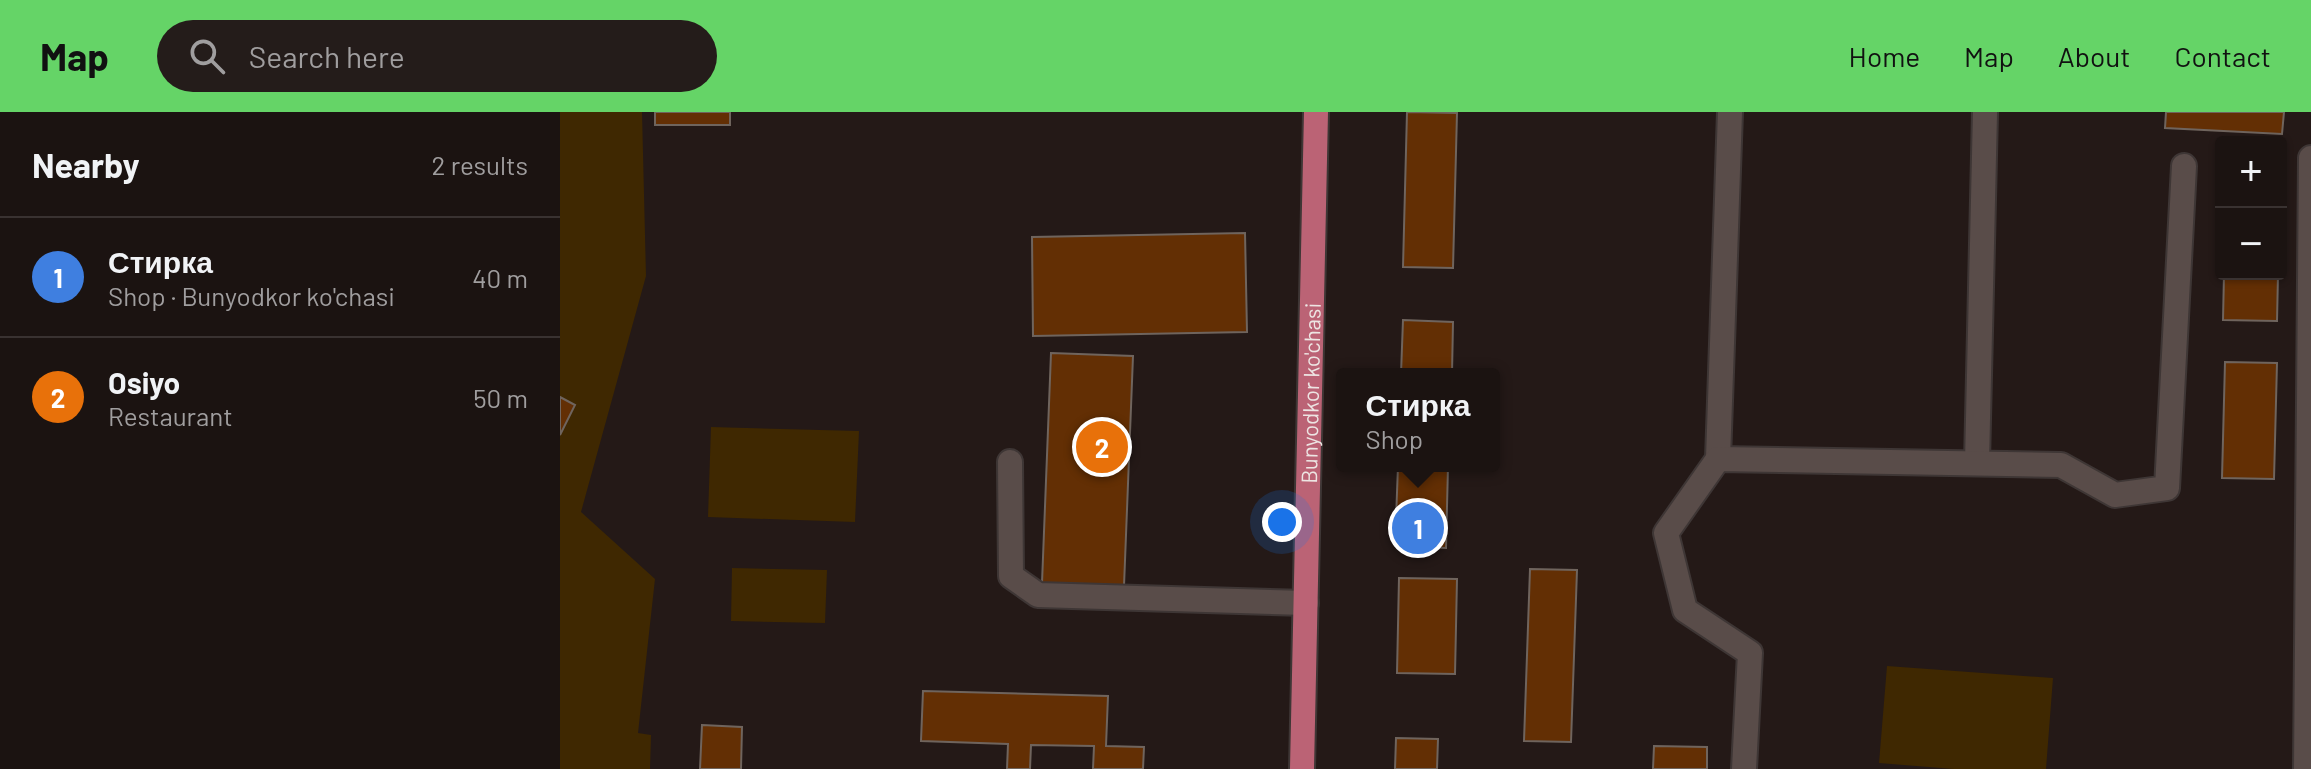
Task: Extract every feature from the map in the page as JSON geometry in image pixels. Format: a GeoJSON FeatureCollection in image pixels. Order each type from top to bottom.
{"type":"FeatureCollection","features":[{"type":"Feature","properties":{"kind":"main road","name":"Bunyodkor ko'chasi"},"geometry":{"type":"LineString","coordinates":[[1302,769],[1316,112]]}},
{"type":"Feature","properties":{"kind":"street"},"geometry":{"type":"LineString","coordinates":[[1730,112],[1718,459],[1666,533],[1685,610],[1750,653],[1744,769]]}},
{"type":"Feature","properties":{"kind":"street"},"geometry":{"type":"LineString","coordinates":[[1977,463],[1985,112]]}},
{"type":"Feature","properties":{"kind":"street"},"geometry":{"type":"LineString","coordinates":[[2306,769],[2311,158]]}},
{"type":"Feature","properties":{"kind":"street"},"geometry":{"type":"LineString","coordinates":[[1718,459],[2061,465],[2115,495],[2167,488],[2184,166]]}},
{"type":"Feature","properties":{"kind":"street"},"geometry":{"type":"LineString","coordinates":[[1010,462],[1011,576],[1038,595],[1306,603]]}},
{"type":"Feature","properties":{"kind":"shaded area"},"geometry":{"type":"Polygon","coordinates":[[[560,112],[642,112],[646,276],[581,512],[655,579],[638,733],[651,735],[650,769],[560,769],[560,112]]]}},
{"type":"Feature","properties":{"kind":"shaded area"},"geometry":{"type":"Polygon","coordinates":[[[711,427],[859,431],[855,522],[708,517],[711,427]]]}},
{"type":"Feature","properties":{"kind":"shaded area"},"geometry":{"type":"Polygon","coordinates":[[[732,568],[827,570],[825,623],[731,621],[732,568]]]}},
{"type":"Feature","properties":{"kind":"shaded area"},"geometry":{"type":"Polygon","coordinates":[[[1887,666],[2053,678],[2046,769],[1954,769],[1879,763],[1887,666]]]}},
{"type":"Feature","properties":{"kind":"building"},"geometry":{"type":"Polygon","coordinates":[[[655,112],[730,112],[730,125],[655,125],[655,112]]]}},
{"type":"Feature","properties":{"kind":"building"},"geometry":{"type":"Polygon","coordinates":[[[1407,112],[1457,113],[1453,268],[1403,267],[1407,112]]]}},
{"type":"Feature","properties":{"kind":"building"},"geometry":{"type":"Polygon","coordinates":[[[2166,112],[2284,112],[2282,134],[2165,128],[2166,112]]]}},
{"type":"Feature","properties":{"kind":"building"},"geometry":{"type":"Polygon","coordinates":[[[1245,233],[1247,332],[1033,336],[1032,237],[1245,233]]]}},
{"type":"Feature","properties":{"kind":"building"},"geometry":{"type":"Polygon","coordinates":[[[2224,280],[2278,280],[2277,321],[2223,320],[2224,280]]]}},
{"type":"Feature","properties":{"kind":"building"},"geometry":{"type":"Polygon","coordinates":[[[1403,320],[1453,322],[1452,368],[1401,368],[1403,320]]]}},
{"type":"Feature","properties":{"kind":"building"},"geometry":{"type":"Polygon","coordinates":[[[1051,353],[1133,356],[1124,586],[1042,583],[1051,353]]]}},
{"type":"Feature","properties":{"kind":"building"},"geometry":{"type":"Polygon","coordinates":[[[2225,362],[2277,363],[2274,479],[2222,478],[2225,362]]]}},
{"type":"Feature","properties":{"kind":"building"},"geometry":{"type":"Polygon","coordinates":[[[560,397],[575,405],[560,435],[560,397]]]}},
{"type":"Feature","properties":{"kind":"building"},"geometry":{"type":"Polygon","coordinates":[[[1398,472],[1448,472],[1446,548],[1395,546],[1398,472]]]}},
{"type":"Feature","properties":{"kind":"building"},"geometry":{"type":"Polygon","coordinates":[[[1530,569],[1577,570],[1571,742],[1524,741],[1530,569]]]}},
{"type":"Feature","properties":{"kind":"building"},"geometry":{"type":"Polygon","coordinates":[[[1399,578],[1457,579],[1455,674],[1397,673],[1399,578]]]}},
{"type":"Feature","properties":{"kind":"building"},"geometry":{"type":"Polygon","coordinates":[[[923,691],[1108,696],[1106,746],[1144,747],[1143,769],[1093,769],[1094,746],[1031,745],[1030,769],[1007,769],[1008,744],[921,741],[923,691]]]}},
{"type":"Feature","properties":{"kind":"building"},"geometry":{"type":"Polygon","coordinates":[[[702,725],[742,727],[741,769],[700,769],[702,725]]]}},
{"type":"Feature","properties":{"kind":"building"},"geometry":{"type":"Polygon","coordinates":[[[1396,738],[1438,739],[1437,769],[1395,769],[1396,738]]]}},
{"type":"Feature","properties":{"kind":"building"},"geometry":{"type":"Polygon","coordinates":[[[1654,746],[1707,747],[1707,769],[1653,769],[1654,746]]]}},
{"type":"Feature","properties":{"kind":"place","name":"Osiyo"},"geometry":{"type":"Point","coordinates":[1102,447]}},
{"type":"Feature","properties":{"kind":"place","name":"Стирка"},"geometry":{"type":"Point","coordinates":[1418,528]}}]}
